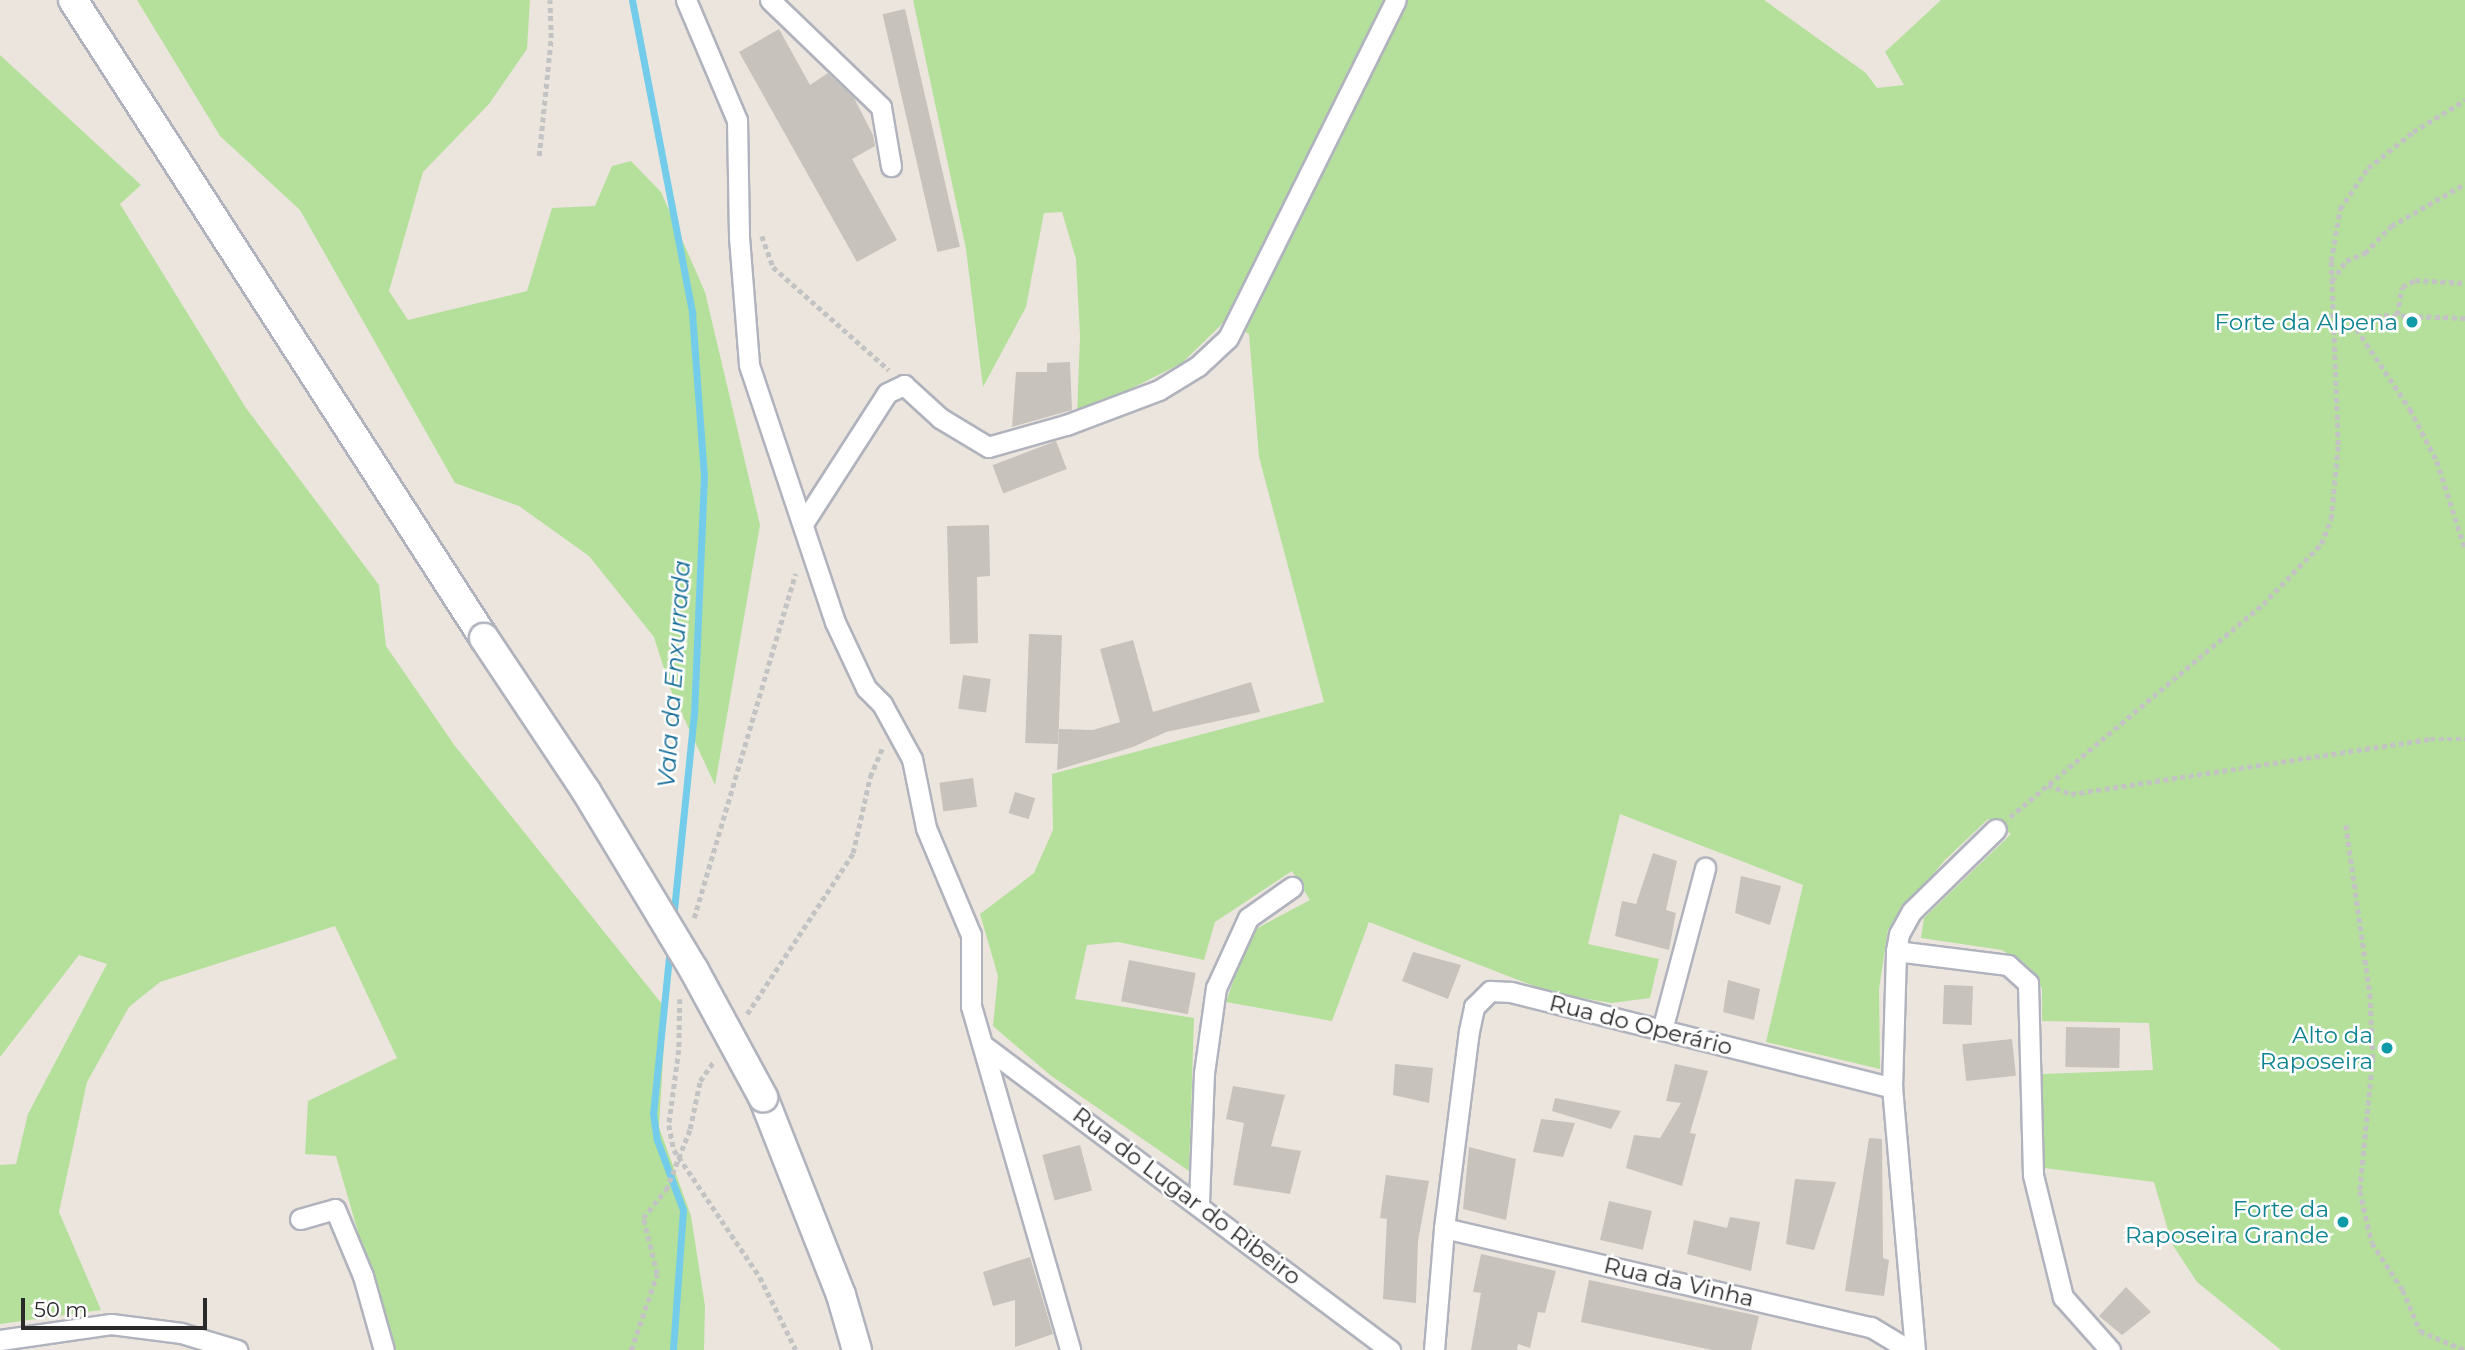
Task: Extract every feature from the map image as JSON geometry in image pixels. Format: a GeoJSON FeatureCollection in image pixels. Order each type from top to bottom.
{"type":"FeatureCollection","features":[{"type":"Feature","properties":{"kind":"main road"},"geometry":{"type":"LineString","coordinates":[[73,0],[484,638],[594,803],[694,970],[763,1097],[809,1209],[857,1350]]}},
{"type":"Feature","properties":{"kind":"street"},"geometry":{"type":"LineString","coordinates":[[686,0],[737,120],[739,237],[749,365],[804,522],[835,622],[866,688],[882,704],[912,759],[926,828],[971,935],[971,1006],[1070,1350]]}},
{"type":"Feature","properties":{"kind":"street"},"geometry":{"type":"LineString","coordinates":[[770,0],[881,107],[891,166]]}},
{"type":"Feature","properties":{"kind":"street"},"geometry":{"type":"LineString","coordinates":[[804,522],[887,393],[904,385],[940,418],[988,447],[1066,425],[1159,390],[1198,366],[1228,338],[1396,0]]}},
{"type":"Feature","properties":{"kind":"street"},"geometry":{"type":"LineString","coordinates":[[1915,1350],[1892,1088],[1896,951],[1899,934],[1912,911],[1996,829]]}},
{"type":"Feature","properties":{"kind":"street"},"geometry":{"type":"LineString","coordinates":[[1662,1030],[1705,868]]}},
{"type":"Feature","properties":{"kind":"street"},"geometry":{"type":"LineString","coordinates":[[1199,1203],[1204,1073],[1216,988],[1248,918],[1292,887]]}},
{"type":"Feature","properties":{"kind":"street"},"geometry":{"type":"LineString","coordinates":[[1896,951],[2008,965],[2028,983],[2033,1175],[2063,1297],[2110,1350]]}},
{"type":"Feature","properties":{"kind":"street","name":"Rua do Operário"},"geometry":{"type":"LineString","coordinates":[[1434,1350],[1444,1228],[1468,1031],[1474,1007],[1490,991],[1511,992],[1892,1088]]}},
{"type":"Feature","properties":{"kind":"street","name":"Rua do Lugar do Ribeiro"},"geometry":{"type":"LineString","coordinates":[[983,1045],[1199,1203],[1390,1350]]}},
{"type":"Feature","properties":{"kind":"street"},"geometry":{"type":"LineString","coordinates":[[300,1219],[335,1209],[363,1276],[384,1350]]}},
{"type":"Feature","properties":{"kind":"street","name":"Rua da Vinha"},"geometry":{"type":"LineString","coordinates":[[1444,1228],[1871,1327],[1909,1350]]}},
{"type":"Feature","properties":{"kind":"street"},"geometry":{"type":"LineString","coordinates":[[0,1340],[111,1324],[181,1333],[237,1350]]}},
{"type":"Feature","properties":{"kind":"path"},"geometry":{"type":"LineString","coordinates":[[539,156],[551,38],[550,0]]}},
{"type":"Feature","properties":{"kind":"path"},"geometry":{"type":"LineString","coordinates":[[1996,829],[2263,604],[2322,544],[2331,519],[2338,445],[2332,281],[2340,209],[2368,169],[2413,132],[2465,100]]}},
{"type":"Feature","properties":{"kind":"path"},"geometry":{"type":"LineString","coordinates":[[2332,281],[2346,261],[2365,253],[2391,226],[2465,184]]}},
{"type":"Feature","properties":{"kind":"path"},"geometry":{"type":"LineString","coordinates":[[760,230],[773,267],[904,385]]}},
{"type":"Feature","properties":{"kind":"path"},"geometry":{"type":"LineString","coordinates":[[2397,315],[2402,287],[2416,280],[2465,283]]}},
{"type":"Feature","properties":{"kind":"path"},"geometry":{"type":"LineString","coordinates":[[2333,318],[2352,322],[2397,315],[2465,318]]}},
{"type":"Feature","properties":{"kind":"path"},"geometry":{"type":"LineString","coordinates":[[2352,322],[2410,409],[2437,461],[2465,550]]}},
{"type":"Feature","properties":{"kind":"path"},"geometry":{"type":"LineString","coordinates":[[691,931],[796,571]]}},
{"type":"Feature","properties":{"kind":"path"},"geometry":{"type":"LineString","coordinates":[[745,1016],[853,853],[870,778],[893,724]]}},
{"type":"Feature","properties":{"kind":"path"},"geometry":{"type":"LineString","coordinates":[[2048,785],[2071,794],[2430,739],[2465,739]]}},
{"type":"Feature","properties":{"kind":"path"},"geometry":{"type":"LineString","coordinates":[[2346,825],[2370,994],[2373,1058],[2360,1191],[2372,1243],[2403,1290],[2420,1331],[2465,1350]]}},
{"type":"Feature","properties":{"kind":"path"},"geometry":{"type":"LineString","coordinates":[[680,991],[679,1050],[669,1125],[680,1160],[709,1196],[760,1277],[796,1350]]}},
{"type":"Feature","properties":{"kind":"path"},"geometry":{"type":"LineString","coordinates":[[631,1350],[657,1274],[643,1218],[666,1190],[680,1160],[700,1081],[723,1049]]}},
{"type":"Feature","properties":{"kind":"green space"},"geometry":{"type":"Polygon","coordinates":[[[137,0],[530,0],[527,49],[489,104],[423,172],[389,291],[408,320],[527,291],[552,208],[595,206],[612,166],[631,161],[661,192],[705,292],[760,525],[715,785],[670,688],[654,637],[589,556],[519,506],[455,483],[300,210],[220,136],[137,0]]]}},
{"type":"Feature","properties":{"kind":"green space"},"geometry":{"type":"Polygon","coordinates":[[[913,0],[1764,0],[1866,73],[1877,88],[1904,85],[1885,52],[1941,0],[2465,0],[2465,1350],[2281,1350],[2197,1282],[2172,1244],[2154,1182],[2044,1168],[2042,1074],[2153,1070],[2149,1023],[2042,1021],[2042,989],[2031,970],[2002,950],[1921,938],[1924,918],[2011,834],[1988,819],[1944,861],[1888,929],[1879,989],[1880,1069],[1766,1042],[1803,885],[1620,814],[1588,944],[1659,959],[1650,998],[1611,1003],[1552,993],[1369,922],[1332,1021],[1226,1002],[1250,932],[1310,900],[1292,871],[1215,922],[1204,960],[1118,942],[1087,945],[1075,999],[1194,1018],[1189,1171],[1050,1075],[993,1026],[998,976],[980,914],[1034,873],[1053,830],[1052,774],[1324,702],[1259,457],[1249,334],[1225,321],[1182,363],[1077,416],[1080,336],[1076,259],[1062,212],[1044,213],[1026,307],[983,387],[966,249],[913,0]]]}},
{"type":"Feature","properties":{"kind":"green space"},"geometry":{"type":"Polygon","coordinates":[[[0,55],[141,185],[120,204],[246,408],[379,585],[386,646],[455,746],[666,1009],[659,1127],[691,1216],[705,1306],[704,1350],[392,1350],[336,1156],[305,1154],[308,1101],[397,1058],[335,926],[160,982],[129,1007],[87,1082],[59,1212],[101,1310],[0,1324],[0,1165],[16,1164],[28,1114],[107,964],[79,955],[0,1057],[0,55]]]}},
{"type":"Feature","properties":{"kind":"building"},"geometry":{"type":"Polygon","coordinates":[[[905,9],[960,247],[937,252],[883,14],[905,9]]]}},
{"type":"Feature","properties":{"kind":"building"},"geometry":{"type":"Polygon","coordinates":[[[779,29],[810,85],[828,73],[854,98],[873,135],[875,146],[852,159],[897,240],[857,262],[739,52],[779,29]]]}},
{"type":"Feature","properties":{"kind":"building"},"geometry":{"type":"Polygon","coordinates":[[[1070,362],[1072,410],[1012,427],[1016,372],[1047,372],[1047,363],[1070,362]]]}},
{"type":"Feature","properties":{"kind":"building"},"geometry":{"type":"Polygon","coordinates":[[[1056,441],[1067,469],[1003,493],[993,465],[1056,441]]]}},
{"type":"Feature","properties":{"kind":"building"},"geometry":{"type":"Polygon","coordinates":[[[989,525],[990,576],[977,577],[978,643],[950,644],[947,526],[989,525]]]}},
{"type":"Feature","properties":{"kind":"building"},"geometry":{"type":"Polygon","coordinates":[[[1029,634],[1062,635],[1058,744],[1025,743],[1029,634]]]}},
{"type":"Feature","properties":{"kind":"building"},"geometry":{"type":"Polygon","coordinates":[[[1133,640],[1153,712],[1251,682],[1260,712],[1166,732],[1133,747],[1057,770],[1059,729],[1093,730],[1120,722],[1100,649],[1133,640]]]}},
{"type":"Feature","properties":{"kind":"building"},"geometry":{"type":"Polygon","coordinates":[[[963,675],[991,679],[986,713],[958,709],[963,675]]]}},
{"type":"Feature","properties":{"kind":"building"},"geometry":{"type":"Polygon","coordinates":[[[973,778],[977,807],[943,811],[939,783],[973,778]]]}},
{"type":"Feature","properties":{"kind":"building"},"geometry":{"type":"Polygon","coordinates":[[[1015,792],[1035,798],[1029,819],[1009,813],[1015,792]]]}},
{"type":"Feature","properties":{"kind":"building"},"geometry":{"type":"Polygon","coordinates":[[[1653,853],[1677,861],[1666,910],[1676,913],[1669,950],[1615,936],[1622,901],[1636,904],[1653,853]]]}},
{"type":"Feature","properties":{"kind":"building"},"geometry":{"type":"Polygon","coordinates":[[[1741,876],[1781,886],[1770,925],[1735,913],[1741,876]]]}},
{"type":"Feature","properties":{"kind":"building"},"geometry":{"type":"Polygon","coordinates":[[[1413,952],[1461,965],[1448,999],[1402,981],[1413,952]]]}},
{"type":"Feature","properties":{"kind":"building"},"geometry":{"type":"Polygon","coordinates":[[[1129,960],[1196,973],[1188,1014],[1121,1001],[1129,960]]]}},
{"type":"Feature","properties":{"kind":"building"},"geometry":{"type":"Polygon","coordinates":[[[1728,980],[1760,989],[1754,1020],[1723,1012],[1728,980]]]}},
{"type":"Feature","properties":{"kind":"building"},"geometry":{"type":"Polygon","coordinates":[[[1944,985],[1973,986],[1972,1025],[1943,1024],[1944,985]]]}},
{"type":"Feature","properties":{"kind":"building"},"geometry":{"type":"Polygon","coordinates":[[[2066,1027],[2120,1028],[2119,1068],[2065,1067],[2066,1027]]]}},
{"type":"Feature","properties":{"kind":"building"},"geometry":{"type":"Polygon","coordinates":[[[2012,1039],[2016,1076],[1966,1081],[1962,1044],[2012,1039]]]}},
{"type":"Feature","properties":{"kind":"building"},"geometry":{"type":"Polygon","coordinates":[[[1395,1064],[1433,1068],[1429,1103],[1393,1095],[1395,1064]]]}},
{"type":"Feature","properties":{"kind":"building"},"geometry":{"type":"Polygon","coordinates":[[[1675,1064],[1708,1071],[1690,1133],[1696,1134],[1682,1186],[1626,1168],[1634,1135],[1660,1138],[1681,1103],[1666,1101],[1675,1064]]]}},
{"type":"Feature","properties":{"kind":"building"},"geometry":{"type":"Polygon","coordinates":[[[1233,1086],[1285,1095],[1271,1146],[1301,1151],[1290,1194],[1233,1185],[1244,1123],[1226,1119],[1233,1086]]]}},
{"type":"Feature","properties":{"kind":"building"},"geometry":{"type":"Polygon","coordinates":[[[1555,1098],[1621,1111],[1611,1129],[1552,1111],[1555,1098]]]}},
{"type":"Feature","properties":{"kind":"building"},"geometry":{"type":"Polygon","coordinates":[[[1541,1119],[1575,1123],[1563,1157],[1533,1152],[1541,1119]]]}},
{"type":"Feature","properties":{"kind":"building"},"geometry":{"type":"Polygon","coordinates":[[[1869,1138],[1882,1139],[1883,1258],[1889,1260],[1884,1296],[1845,1291],[1869,1138]]]}},
{"type":"Feature","properties":{"kind":"building"},"geometry":{"type":"Polygon","coordinates":[[[1080,1145],[1092,1190],[1054,1200],[1042,1155],[1080,1145]]]}},
{"type":"Feature","properties":{"kind":"building"},"geometry":{"type":"Polygon","coordinates":[[[1469,1147],[1516,1159],[1506,1220],[1463,1209],[1469,1147]]]}},
{"type":"Feature","properties":{"kind":"building"},"geometry":{"type":"Polygon","coordinates":[[[1386,1175],[1429,1181],[1418,1241],[1416,1303],[1383,1299],[1387,1219],[1380,1218],[1386,1175]]]}},
{"type":"Feature","properties":{"kind":"building"},"geometry":{"type":"Polygon","coordinates":[[[1795,1179],[1836,1182],[1814,1250],[1786,1244],[1795,1179]]]}},
{"type":"Feature","properties":{"kind":"building"},"geometry":{"type":"Polygon","coordinates":[[[1609,1201],[1652,1211],[1643,1250],[1600,1240],[1609,1201]]]}},
{"type":"Feature","properties":{"kind":"building"},"geometry":{"type":"Polygon","coordinates":[[[1730,1217],[1760,1222],[1751,1271],[1687,1254],[1694,1220],[1727,1228],[1730,1217]]]}},
{"type":"Feature","properties":{"kind":"building"},"geometry":{"type":"Polygon","coordinates":[[[1481,1254],[1556,1271],[1545,1313],[1538,1312],[1530,1348],[1518,1344],[1517,1350],[1471,1350],[1481,1293],[1473,1292],[1481,1254]]]}},
{"type":"Feature","properties":{"kind":"building"},"geometry":{"type":"Polygon","coordinates":[[[1030,1257],[1053,1334],[1015,1347],[1015,1300],[993,1306],[983,1272],[1030,1257]]]}},
{"type":"Feature","properties":{"kind":"building"},"geometry":{"type":"Polygon","coordinates":[[[1589,1280],[1759,1316],[1751,1350],[1712,1350],[1581,1322],[1589,1280]]]}},
{"type":"Feature","properties":{"kind":"building"},"geometry":{"type":"Polygon","coordinates":[[[2126,1287],[2151,1312],[2122,1335],[2099,1316],[2126,1287]]]}},
{"type":"Feature","properties":{"kind":"waterway","name":"Vala da Enxurrada"},"geometry":{"type":"LineString","coordinates":[[632,0],[692,313],[704,476],[694,713],[673,918]]}},
{"type":"Feature","properties":{"kind":"waterway","name":"Vala da Enxurrada"},"geometry":{"type":"LineString","coordinates":[[670,947],[653,1113],[657,1140],[683,1210],[673,1350]]}},
{"type":"Feature","properties":{"kind":"place","name":"Forte da Alpena"},"geometry":{"type":"Point","coordinates":[2412,322]}},
{"type":"Feature","properties":{"kind":"place","name":"Alto da Raposeira"},"geometry":{"type":"Point","coordinates":[2387,1048]}},
{"type":"Feature","properties":{"kind":"place","name":"Forte da Raposeira Grande"},"geometry":{"type":"Point","coordinates":[2343,1222]}}]}
